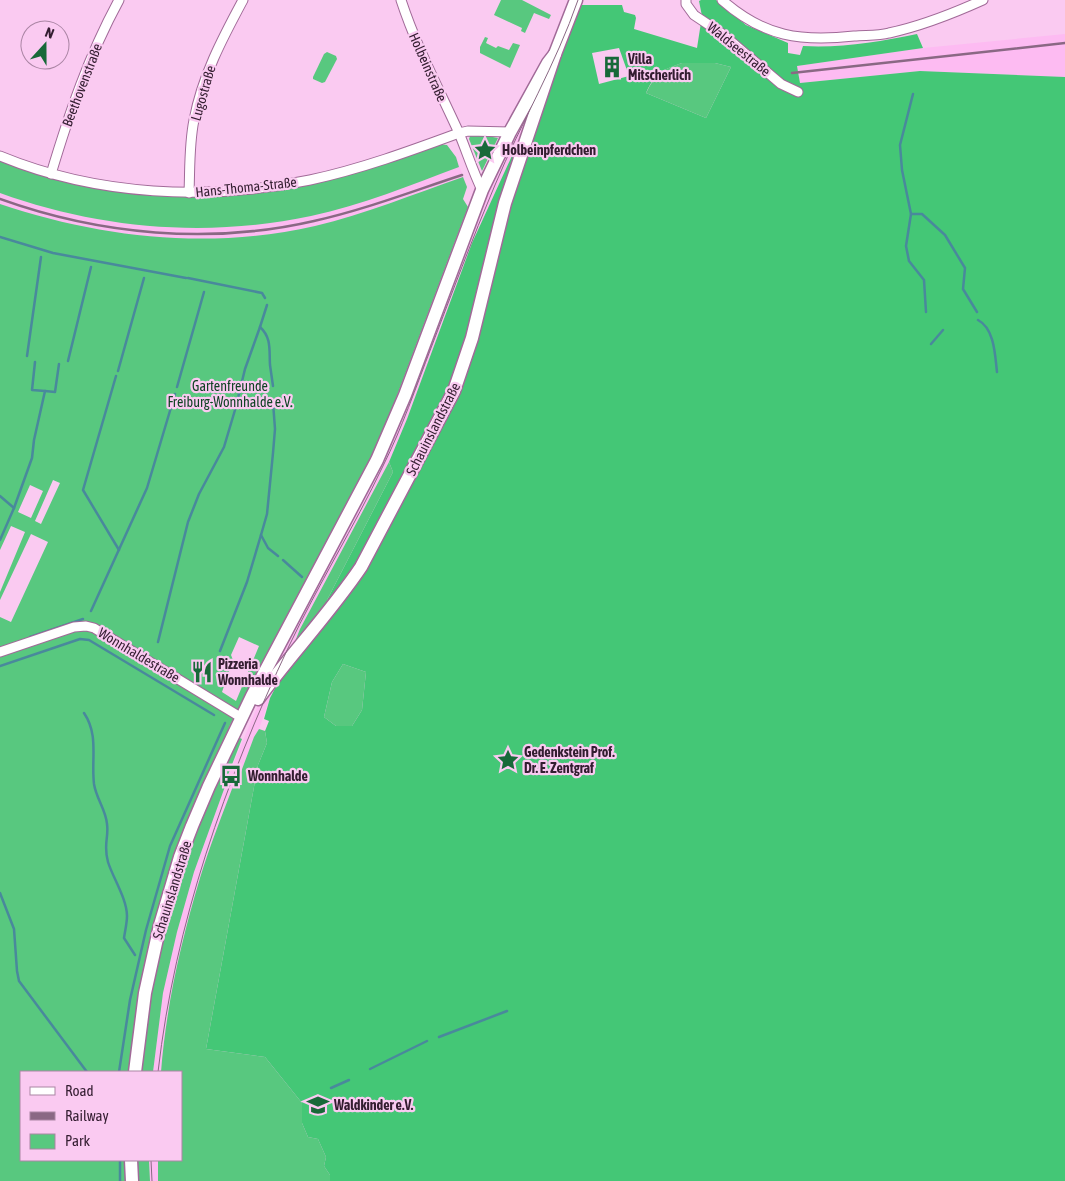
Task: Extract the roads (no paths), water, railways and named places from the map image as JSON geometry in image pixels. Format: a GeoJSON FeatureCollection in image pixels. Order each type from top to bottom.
{"type":"FeatureCollection","features":[{"type":"Feature","properties":{"kind":"main road"},"geometry":{"type":"LineString","coordinates":[[555,54],[576,0]]}},
{"type":"Feature","properties":{"kind":"main road","name":"Schauinslandstraße"},"geometry":{"type":"LineString","coordinates":[[242,718],[348,586],[361,567],[454,391],[472,338],[505,204],[555,54]]}},
{"type":"Feature","properties":{"kind":"main road","name":"Schauinslandstraße"},"geometry":{"type":"LineString","coordinates":[[135,1071],[150,967],[160,924],[183,850],[209,786],[285,632],[350,513],[380,452],[405,394],[482,190],[510,132],[548,63],[555,54]]}},
{"type":"Feature","properties":{"kind":"main road"},"geometry":{"type":"LineString","coordinates":[[285,632],[286,645],[296,649]]}},
{"type":"Feature","properties":{"kind":"main road"},"geometry":{"type":"LineString","coordinates":[[131,1161],[132,1181]]}},
{"type":"Feature","properties":{"kind":"street","name":"Beethovenstraße"},"geometry":{"type":"LineString","coordinates":[[51,174],[67,121],[85,72],[98,40],[119,0]]}},
{"type":"Feature","properties":{"kind":"street","name":"Lugostraße"},"geometry":{"type":"LineString","coordinates":[[189,193],[190,142],[199,97],[215,52],[243,0]]}},
{"type":"Feature","properties":{"kind":"street","name":"Holbeinstraße"},"geometry":{"type":"LineString","coordinates":[[401,0],[423,57],[459,133],[482,190]]}},
{"type":"Feature","properties":{"kind":"street","name":"Waldseestraße"},"geometry":{"type":"LineString","coordinates":[[686,0],[689,10],[694,15],[721,33],[781,84],[798,92]]}},
{"type":"Feature","properties":{"kind":"street"},"geometry":{"type":"LineString","coordinates":[[722,0],[740,15],[764,27],[792,36],[817,39],[888,34],[920,26],[983,0]]}},
{"type":"Feature","properties":{"kind":"street"},"geometry":{"type":"LineString","coordinates":[[459,133],[468,131],[510,132]]}},
{"type":"Feature","properties":{"kind":"street","name":"Hans-Thoma-Straße"},"geometry":{"type":"LineString","coordinates":[[0,156],[51,174],[108,186],[189,193],[244,190],[309,180],[375,162],[459,133]]}},
{"type":"Feature","properties":{"kind":"street","name":"Wonnhaldestraße"},"geometry":{"type":"LineString","coordinates":[[0,652],[74,627],[86,626],[94,628],[242,718]]}},
{"type":"Feature","properties":{"kind":"waterway"},"geometry":{"type":"LineString","coordinates":[[913,94],[900,145],[902,170],[911,214],[906,246],[909,261],[924,280],[926,312]]}},
{"type":"Feature","properties":{"kind":"waterway"},"geometry":{"type":"LineString","coordinates":[[911,214],[922,214],[945,235],[965,268],[963,289],[977,312]]}},
{"type":"Feature","properties":{"kind":"waterway"},"geometry":{"type":"LineString","coordinates":[[0,237],[53,253],[186,278]]}},
{"type":"Feature","properties":{"kind":"waterway"},"geometry":{"type":"LineString","coordinates":[[27,356],[41,257]]}},
{"type":"Feature","properties":{"kind":"waterway"},"geometry":{"type":"LineString","coordinates":[[68,361],[91,267]]}},
{"type":"Feature","properties":{"kind":"waterway"},"geometry":{"type":"LineString","coordinates":[[118,371],[144,278]]}},
{"type":"Feature","properties":{"kind":"waterway"},"geometry":{"type":"LineString","coordinates":[[188,278],[262,293],[265,298]]}},
{"type":"Feature","properties":{"kind":"waterway"},"geometry":{"type":"LineString","coordinates":[[177,387],[204,292]]}},
{"type":"Feature","properties":{"kind":"waterway"},"geometry":{"type":"LineString","coordinates":[[267,305],[260,327],[268,340],[273,386]]}},
{"type":"Feature","properties":{"kind":"waterway"},"geometry":{"type":"LineString","coordinates":[[978,320],[984,324],[991,336],[997,372]]}},
{"type":"Feature","properties":{"kind":"waterway"},"geometry":{"type":"LineString","coordinates":[[236,406],[245,369],[260,327]]}},
{"type":"Feature","properties":{"kind":"waterway"},"geometry":{"type":"LineString","coordinates":[[931,344],[943,330]]}},
{"type":"Feature","properties":{"kind":"waterway"},"geometry":{"type":"LineString","coordinates":[[0,540],[32,458],[45,391],[32,390],[35,362]]}},
{"type":"Feature","properties":{"kind":"waterway"},"geometry":{"type":"LineString","coordinates":[[45,391],[55,392],[59,364]]}},
{"type":"Feature","properties":{"kind":"waterway"},"geometry":{"type":"LineString","coordinates":[[116,376],[83,490],[119,550]]}},
{"type":"Feature","properties":{"kind":"waterway"},"geometry":{"type":"LineString","coordinates":[[91,611],[147,488],[175,394]]}},
{"type":"Feature","properties":{"kind":"waterway"},"geometry":{"type":"LineString","coordinates":[[273,402],[275,429],[273,453],[267,514],[261,535],[268,548],[278,556]]}},
{"type":"Feature","properties":{"kind":"waterway"},"geometry":{"type":"LineString","coordinates":[[158,642],[188,522],[199,494],[224,447],[235,410]]}},
{"type":"Feature","properties":{"kind":"waterway"},"geometry":{"type":"LineString","coordinates":[[0,496],[14,508]]}},
{"type":"Feature","properties":{"kind":"waterway"},"geometry":{"type":"LineString","coordinates":[[220,651],[247,582],[261,535]]}},
{"type":"Feature","properties":{"kind":"waterway"},"geometry":{"type":"LineString","coordinates":[[283,560],[302,577]]}},
{"type":"Feature","properties":{"kind":"waterway"},"geometry":{"type":"LineString","coordinates":[[30,637],[83,619]]}},
{"type":"Feature","properties":{"kind":"waterway"},"geometry":{"type":"LineString","coordinates":[[0,666],[80,639],[89,640],[214,715]]}},
{"type":"Feature","properties":{"kind":"waterway"},"geometry":{"type":"LineString","coordinates":[[84,713],[89,721],[93,739],[94,784],[106,819],[108,862],[126,909],[127,919],[124,938],[135,955]]}},
{"type":"Feature","properties":{"kind":"waterway"},"geometry":{"type":"LineString","coordinates":[[119,1071],[130,1000],[146,930],[170,846],[225,723]]}},
{"type":"Feature","properties":{"kind":"waterway"},"geometry":{"type":"LineString","coordinates":[[0,893],[14,929],[19,981],[86,1071]]}},
{"type":"Feature","properties":{"kind":"waterway"},"geometry":{"type":"LineString","coordinates":[[439,1037],[507,1011]]}},
{"type":"Feature","properties":{"kind":"waterway"},"geometry":{"type":"LineString","coordinates":[[370,1069],[427,1041]]}},
{"type":"Feature","properties":{"kind":"waterway"},"geometry":{"type":"LineString","coordinates":[[331,1088],[349,1080]]}},
{"type":"Feature","properties":{"kind":"waterway"},"geometry":{"type":"LineString","coordinates":[[120,1161],[120,1181]]}},
{"type":"Feature","properties":{"kind":"tram line"},"geometry":{"type":"LineString","coordinates":[[158,1071],[166,1016],[190,908],[206,854],[244,749],[289,646],[390,452],[487,205],[505,162],[549,70],[578,0]]}},
{"type":"Feature","properties":{"kind":"tram line"},"geometry":{"type":"LineString","coordinates":[[151,1161],[152,1181]]}},
{"type":"Feature","properties":{"kind":"railway"},"geometry":{"type":"LineString","coordinates":[[792,73],[1065,43]]}},
{"type":"Feature","properties":{"kind":"railway"},"geometry":{"type":"LineString","coordinates":[[0,199],[77,221],[116,228],[195,234],[235,233],[275,228],[333,217],[462,175]]}},
{"type":"Feature","properties":{"kind":"place","name":"Villa Mitscherlich"},"geometry":{"type":"Point","coordinates":[612,67]}},
{"type":"Feature","properties":{"kind":"place","name":"Holbeinpferdchen"},"geometry":{"type":"Point","coordinates":[485,150]}},
{"type":"Feature","properties":{"kind":"place","name":"Pizzeria Wonnhalde"},"geometry":{"type":"Point","coordinates":[202,672]}},
{"type":"Feature","properties":{"kind":"place","name":"Gedenkstein Prof. Dr. E. Zentgraf"},"geometry":{"type":"Point","coordinates":[508,760]}},
{"type":"Feature","properties":{"kind":"place","name":"Wonnhalde"},"geometry":{"type":"Point","coordinates":[231,776]}},
{"type":"Feature","properties":{"kind":"place","name":"Waldkinder e.V."},"geometry":{"type":"Point","coordinates":[318,1105]}},
{"type":"Feature","properties":{"kind":"park label","name":"Gartenfreunde Freiburg-Wonnhalde e.V."},"geometry":{"type":"Point","coordinates":[230,394]}}]}
